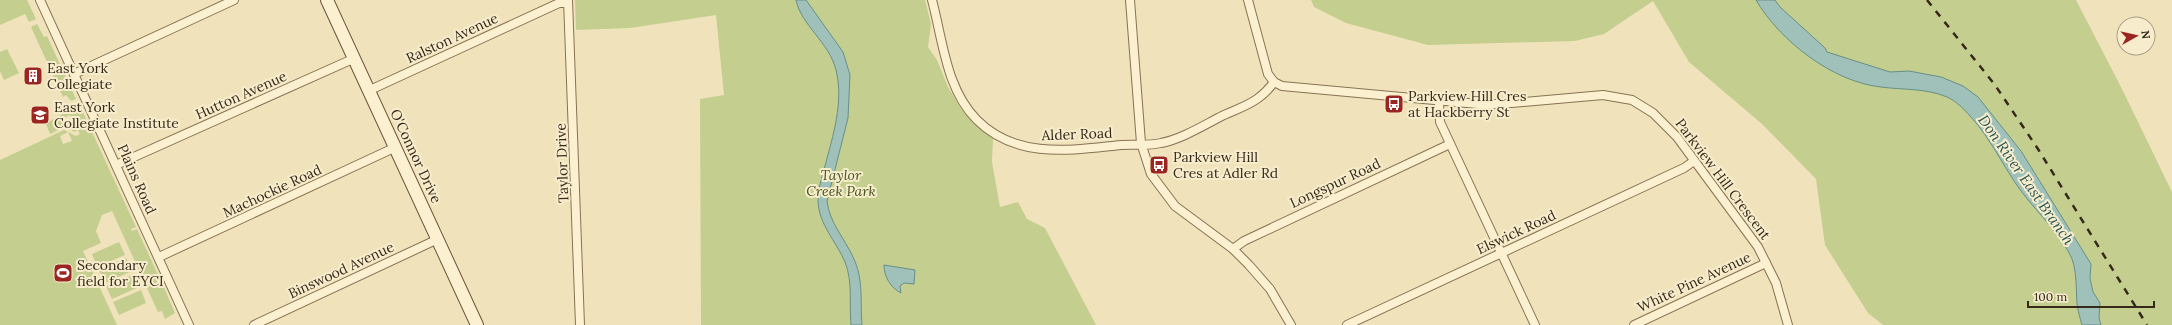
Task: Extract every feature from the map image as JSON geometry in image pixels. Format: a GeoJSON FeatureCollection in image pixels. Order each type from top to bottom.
{"type":"FeatureCollection","features":[{"type":"Feature","properties":{"kind":"main road","name":"O'Connor Drive"},"geometry":{"type":"LineString","coordinates":[[327,0],[370,90],[476,325]]}},
{"type":"Feature","properties":{"kind":"street","name":"Plains Road"},"geometry":{"type":"LineString","coordinates":[[40,0],[189,325]]}},
{"type":"Feature","properties":{"kind":"street"},"geometry":{"type":"LineString","coordinates":[[74,74],[234,0]]}},
{"type":"Feature","properties":{"kind":"street","name":"Alder Road"},"geometry":{"type":"LineString","coordinates":[[932,0],[950,75],[957,92],[978,120],[994,133],[1010,142],[1029,148],[1053,151],[1141,143],[1160,144],[1191,132],[1255,100],[1266,92],[1274,82]]}},
{"type":"Feature","properties":{"kind":"street"},"geometry":{"type":"LineString","coordinates":[[1130,0],[1141,143],[1151,174],[1175,206],[1233,249],[1270,289],[1291,325]]}},
{"type":"Feature","properties":{"kind":"street"},"geometry":{"type":"LineString","coordinates":[[1248,0],[1264,63],[1274,82]]}},
{"type":"Feature","properties":{"kind":"street","name":"Ralston Avenue"},"geometry":{"type":"LineString","coordinates":[[370,90],[559,3],[568,1]]}},
{"type":"Feature","properties":{"kind":"street","name":"Taylor Drive"},"geometry":{"type":"LineString","coordinates":[[568,1],[580,325]]}},
{"type":"Feature","properties":{"kind":"street","name":"Hutton Avenue"},"geometry":{"type":"LineString","coordinates":[[116,165],[355,58]]}},
{"type":"Feature","properties":{"kind":"street","name":"Parkview Hill Crescent"},"geometry":{"type":"LineString","coordinates":[[1274,82],[1291,87],[1439,102],[1500,104],[1593,94],[1617,96],[1632,100],[1657,116],[1672,131],[1758,247],[1780,296],[1788,325]]}},
{"type":"Feature","properties":{"kind":"street"},"geometry":{"type":"LineString","coordinates":[[1439,102],[1440,122],[1536,325]]}},
{"type":"Feature","properties":{"kind":"street","name":"Longspur Road"},"geometry":{"type":"LineString","coordinates":[[1233,249],[1244,241],[1450,144]]}},
{"type":"Feature","properties":{"kind":"street","name":"Machockie Road"},"geometry":{"type":"LineString","coordinates":[[158,258],[396,147]]}},
{"type":"Feature","properties":{"kind":"street","name":"Elswick Road"},"geometry":{"type":"LineString","coordinates":[[1347,325],[1684,168],[1694,161]]}},
{"type":"Feature","properties":{"kind":"street","name":"Binswood Avenue"},"geometry":{"type":"LineString","coordinates":[[254,325],[438,239]]}},
{"type":"Feature","properties":{"kind":"street","name":"White Pine Avenue"},"geometry":{"type":"LineString","coordinates":[[1634,325],[1766,263]]}},
{"type":"Feature","properties":{"kind":"green space"},"geometry":{"type":"Polygon","coordinates":[[[0,0],[27,0],[36,19],[29,22],[25,14],[0,25],[0,0]]]}},
{"type":"Feature","properties":{"kind":"green space","name":"Taylor Creek Park"},"geometry":{"type":"Polygon","coordinates":[[[575,0],[925,0],[931,24],[928,47],[937,60],[948,87],[960,107],[972,122],[993,139],[992,162],[1000,207],[1018,202],[1027,219],[1045,228],[1096,325],[701,325],[700,99],[724,95],[716,15],[630,28],[576,30],[575,0]]]}},
{"type":"Feature","properties":{"kind":"green space"},"geometry":{"type":"Polygon","coordinates":[[[1311,0],[2076,0],[2122,89],[2172,192],[2172,325],[1883,325],[1868,313],[1825,245],[1816,179],[1762,124],[1689,62],[1653,1],[1604,34],[1575,41],[1428,45],[1346,23],[1314,7],[1311,0]]]}},
{"type":"Feature","properties":{"kind":"green space"},"geometry":{"type":"Polygon","coordinates":[[[37,24],[44,37],[47,36],[76,99],[71,101],[66,95],[63,97],[31,27],[37,24]]]}},
{"type":"Feature","properties":{"kind":"green space"},"geometry":{"type":"Polygon","coordinates":[[[7,49],[19,73],[4,80],[0,71],[0,52],[7,49]]]}},
{"type":"Feature","properties":{"kind":"green space","name":"East York Collegiate Institute"},"geometry":{"type":"Polygon","coordinates":[[[80,106],[136,227],[131,229],[132,231],[137,229],[160,279],[157,280],[159,284],[162,283],[175,313],[165,319],[162,311],[158,312],[112,211],[102,215],[96,231],[101,243],[83,251],[117,325],[0,325],[0,160],[64,130],[68,132],[76,136],[80,134],[78,130],[74,132],[70,129],[76,126],[70,115],[61,119],[65,127],[50,134],[46,124],[56,117],[80,106]],[[68,132],[60,136],[63,144],[72,141],[68,132]]]}},
{"type":"Feature","properties":{"kind":"green space"},"geometry":{"type":"Polygon","coordinates":[[[119,242],[125,255],[97,267],[92,254],[119,242]]]}},
{"type":"Feature","properties":{"kind":"green space"},"geometry":{"type":"Polygon","coordinates":[[[126,258],[132,271],[105,283],[99,270],[126,258]]]}},
{"type":"Feature","properties":{"kind":"green space"},"geometry":{"type":"Polygon","coordinates":[[[134,274],[139,287],[112,299],[106,286],[134,274]]]}},
{"type":"Feature","properties":{"kind":"green space"},"geometry":{"type":"Polygon","coordinates":[[[141,290],[146,303],[119,315],[113,302],[141,290]]]}},
{"type":"Feature","properties":{"kind":"water"},"geometry":{"type":"Polygon","coordinates":[[[796,0],[806,0],[843,52],[850,75],[848,118],[827,201],[828,209],[834,223],[850,250],[859,274],[862,325],[851,325],[849,277],[845,262],[821,218],[818,201],[820,183],[831,142],[838,106],[839,94],[836,70],[828,51],[803,18],[796,0]]]}},
{"type":"Feature","properties":{"kind":"water","name":"Don River East Branch"},"geometry":{"type":"Polygon","coordinates":[[[1756,0],[1775,0],[1780,7],[1825,48],[1827,52],[1890,72],[1909,71],[1941,77],[1963,86],[1978,97],[2021,151],[2091,264],[2090,278],[2093,292],[2100,303],[2099,318],[2101,325],[2082,325],[2078,312],[2075,270],[2068,251],[2056,233],[2021,191],[1984,133],[1957,103],[1947,97],[1931,92],[1863,84],[1827,68],[1793,44],[1766,15],[1756,0]]]}},
{"type":"Feature","properties":{"kind":"water"},"geometry":{"type":"Polygon","coordinates":[[[884,265],[915,270],[914,284],[904,283],[900,286],[901,293],[897,291],[887,278],[884,265]]]}},
{"type":"Feature","properties":{"kind":"railway"},"geometry":{"type":"LineString","coordinates":[[1927,0],[1995,85],[2038,149],[2147,325]]}},
{"type":"Feature","properties":{"kind":"place","name":"East York Collegiate"},"geometry":{"type":"Point","coordinates":[33,76]}},
{"type":"Feature","properties":{"kind":"place","name":"Parkview Hill Cres at Hackberry St"},"geometry":{"type":"Point","coordinates":[1394,104]}},
{"type":"Feature","properties":{"kind":"place","name":"East York Collegiate Institute"},"geometry":{"type":"Point","coordinates":[40,115]}},
{"type":"Feature","properties":{"kind":"place","name":"Parkview Hill Cres at Adler Rd"},"geometry":{"type":"Point","coordinates":[1159,165]}},
{"type":"Feature","properties":{"kind":"place","name":"Secondary field for EYCI"},"geometry":{"type":"Point","coordinates":[63,273]}}]}
